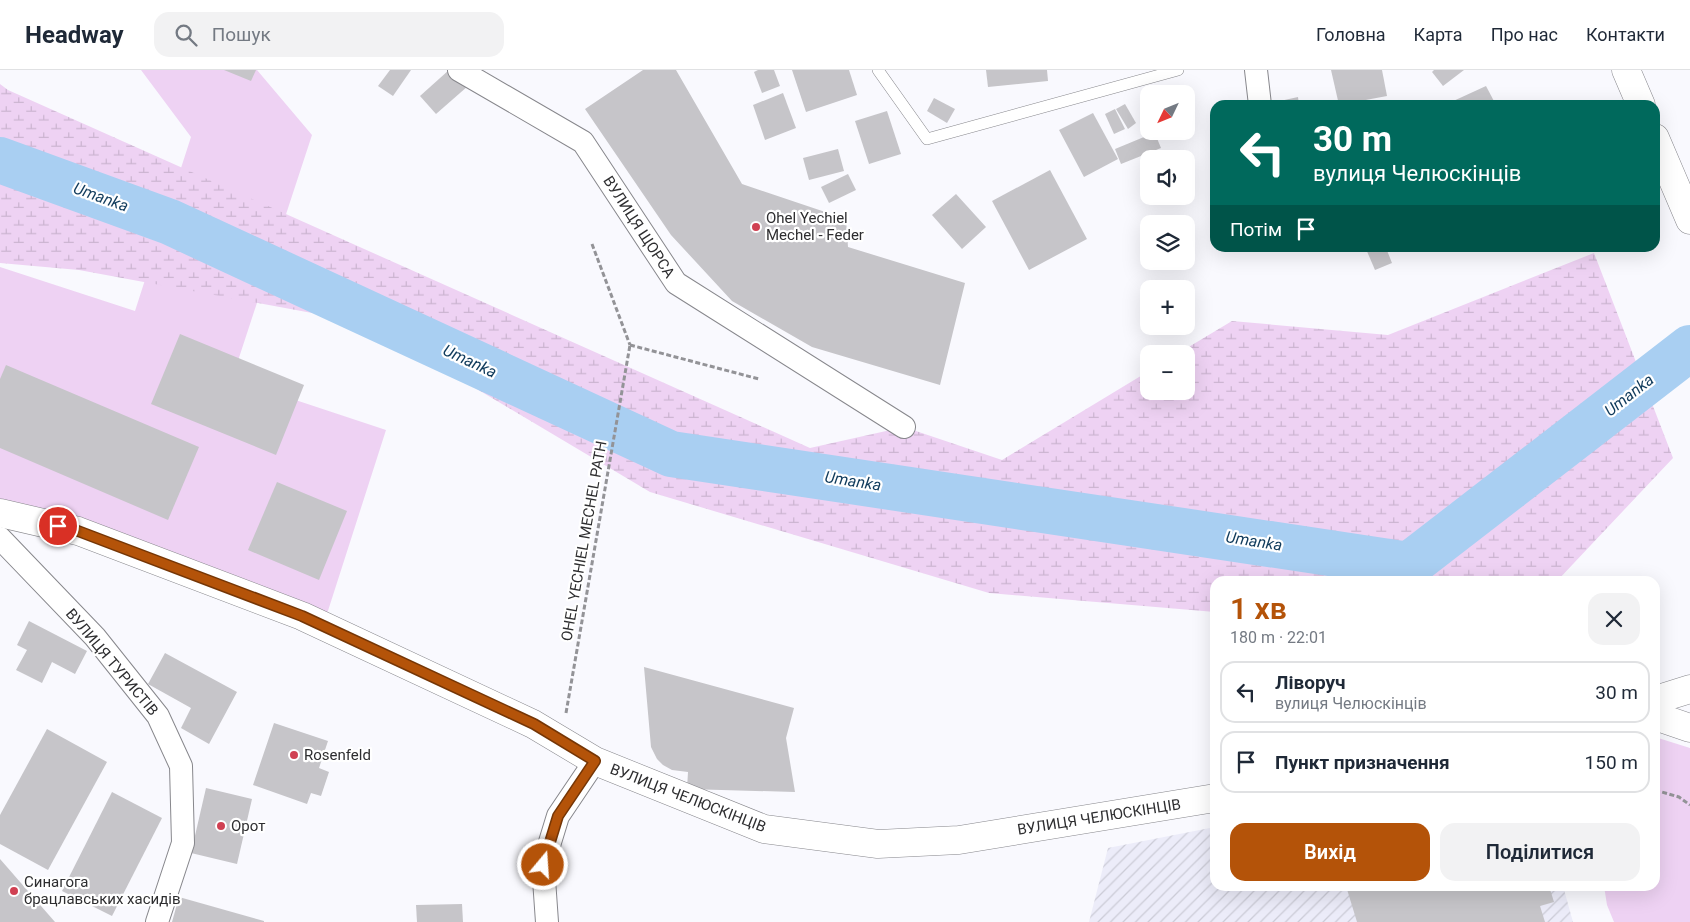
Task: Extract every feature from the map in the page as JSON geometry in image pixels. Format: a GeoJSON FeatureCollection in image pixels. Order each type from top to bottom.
{"type":"FeatureCollection","features":[{"type":"Feature","properties":{"kind":"main road"},"geometry":{"type":"LineString","coordinates":[[1626,70],[1639,100]]}},
{"type":"Feature","properties":{"kind":"main road"},"geometry":{"type":"LineString","coordinates":[[1660,150],[1690,220]]}},
{"type":"Feature","properties":{"kind":"main road","name":"ВУЛИЦЯ ЧЕЛЮСКІНЦІВ"},"geometry":{"type":"LineString","coordinates":[[0,513],[78,531],[302,616],[534,724],[595,761],[764,829],[878,844],[959,840],[1210,799]]}},
{"type":"Feature","properties":{"kind":"main road"},"geometry":{"type":"LineString","coordinates":[[1660,698],[1690,689]]}},
{"type":"Feature","properties":{"kind":"main road"},"geometry":{"type":"LineString","coordinates":[[1660,718],[1690,728]]}},
{"type":"Feature","properties":{"kind":"street","name":"ВУЛИЦЯ ЩОРСА"},"geometry":{"type":"LineString","coordinates":[[459,70],[583,142],[676,283],[904,427]]}},
{"type":"Feature","properties":{"kind":"street"},"geometry":{"type":"LineString","coordinates":[[1256,70],[1259,100]]}},
{"type":"Feature","properties":{"kind":"street","name":"ВУЛИЦЯ ТУРИСТІВ"},"geometry":{"type":"LineString","coordinates":[[0,538],[95,637],[153,709],[181,766],[183,843],[157,922]]}},
{"type":"Feature","properties":{"kind":"street"},"geometry":{"type":"LineString","coordinates":[[547,922],[543,865],[558,816],[595,761]]}},
{"type":"Feature","properties":{"kind":"lane"},"geometry":{"type":"LineString","coordinates":[[878,70],[927,139],[1178,70]]}},
{"type":"Feature","properties":{"kind":"path"},"geometry":{"type":"LineString","coordinates":[[592,244],[630,345],[759,379]]}},
{"type":"Feature","properties":{"kind":"path","name":"OHEL YECHIEL MECHEL PATH"},"geometry":{"type":"LineString","coordinates":[[561,740],[630,345]]}},
{"type":"Feature","properties":{"kind":"path"},"geometry":{"type":"LineString","coordinates":[[1660,791],[1680,797],[1690,805]]}},
{"type":"Feature","properties":{"kind":"shaded area"},"geometry":{"type":"Polygon","coordinates":[[[1210,828],[1210,891],[1564,891],[1573,922],[1089,922],[1108,848],[1210,828]]]}},
{"type":"Feature","properties":{"kind":"green space"},"geometry":{"type":"Polygon","coordinates":[[[141,70],[257,70],[312,135],[232,379],[386,430],[326,617],[0,509],[0,267],[135,311],[191,137],[141,70]]]}},
{"type":"Feature","properties":{"kind":"green space"},"geometry":{"type":"Polygon","coordinates":[[[0,84],[8,90],[810,448],[904,427],[1002,460],[1140,376],[1140,400],[1195,400],[1195,345],[1192,345],[1232,321],[1388,335],[1594,253],[1673,458],[1562,576],[1210,576],[1210,612],[989,593],[650,492],[366,323],[79,270],[0,263],[0,84]]]}},
{"type":"Feature","properties":{"kind":"green space"},"geometry":{"type":"Polygon","coordinates":[[[1660,739],[1690,748],[1690,922],[1614,922],[1607,905],[1605,891],[1660,891],[1660,739]]]}},
{"type":"Feature","properties":{"kind":"building"},"geometry":{"type":"Polygon","coordinates":[[[224,70],[256,70],[251,81],[224,70]]]}},
{"type":"Feature","properties":{"kind":"building"},"geometry":{"type":"Polygon","coordinates":[[[390,70],[411,70],[393,96],[378,86],[390,70]]]}},
{"type":"Feature","properties":{"kind":"building"},"geometry":{"type":"Polygon","coordinates":[[[449,70],[468,86],[436,114],[420,96],[449,70]]]}},
{"type":"Feature","properties":{"kind":"building","name":"Ohel Yechiel Mechel - Feder"},"geometry":{"type":"Polygon","coordinates":[[[643,70],[676,70],[742,184],[846,219],[848,247],[965,283],[940,385],[812,347],[732,301],[671,235],[585,109],[643,70]]]}},
{"type":"Feature","properties":{"kind":"building"},"geometry":{"type":"Polygon","coordinates":[[[758,70],[774,70],[780,86],[762,93],[754,72],[758,70]]]}},
{"type":"Feature","properties":{"kind":"building"},"geometry":{"type":"Polygon","coordinates":[[[792,70],[849,70],[857,95],[806,112],[792,70]]]}},
{"type":"Feature","properties":{"kind":"building"},"geometry":{"type":"Polygon","coordinates":[[[986,70],[1047,70],[1048,81],[988,87],[986,70]]]}},
{"type":"Feature","properties":{"kind":"building"},"geometry":{"type":"Polygon","coordinates":[[[1331,70],[1382,70],[1387,96],[1366,100],[1338,100],[1331,70]]]}},
{"type":"Feature","properties":{"kind":"building"},"geometry":{"type":"Polygon","coordinates":[[[1434,70],[1464,70],[1443,86],[1432,72],[1434,70]]]}},
{"type":"Feature","properties":{"kind":"building"},"geometry":{"type":"Polygon","coordinates":[[[1486,86],[1493,100],[1456,100],[1486,86]]]}},
{"type":"Feature","properties":{"kind":"building"},"geometry":{"type":"Polygon","coordinates":[[[783,93],[796,128],[765,140],[753,105],[783,93]]]}},
{"type":"Feature","properties":{"kind":"building"},"geometry":{"type":"Polygon","coordinates":[[[1298,97],[1298,100],[1284,100],[1298,97]]]}},
{"type":"Feature","properties":{"kind":"building"},"geometry":{"type":"Polygon","coordinates":[[[934,98],[955,109],[947,123],[927,111],[934,98]]]}},
{"type":"Feature","properties":{"kind":"building"},"geometry":{"type":"Polygon","coordinates":[[[1125,104],[1136,123],[1128,129],[1116,109],[1125,104]]]}},
{"type":"Feature","properties":{"kind":"building"},"geometry":{"type":"Polygon","coordinates":[[[1115,109],[1125,129],[1114,134],[1105,114],[1115,109]]]}},
{"type":"Feature","properties":{"kind":"building"},"geometry":{"type":"Polygon","coordinates":[[[887,111],[901,154],[869,164],[855,121],[887,111]]]}},
{"type":"Feature","properties":{"kind":"building"},"geometry":{"type":"Polygon","coordinates":[[[1093,113],[1118,159],[1084,177],[1059,130],[1093,113]]]}},
{"type":"Feature","properties":{"kind":"building"},"geometry":{"type":"Polygon","coordinates":[[[1140,139],[1158,140],[1161,148],[1156,150],[1140,150],[1140,156],[1121,164],[1115,149],[1140,139]]]}},
{"type":"Feature","properties":{"kind":"building"},"geometry":{"type":"Polygon","coordinates":[[[838,149],[844,171],[809,180],[803,158],[838,149]]]}},
{"type":"Feature","properties":{"kind":"building"},"geometry":{"type":"Polygon","coordinates":[[[1050,170],[1087,239],[1029,270],[992,201],[1050,170]]]}},
{"type":"Feature","properties":{"kind":"building"},"geometry":{"type":"Polygon","coordinates":[[[848,174],[856,190],[829,203],[821,187],[848,174]]]}},
{"type":"Feature","properties":{"kind":"building"},"geometry":{"type":"Polygon","coordinates":[[[956,194],[986,227],[962,249],[932,215],[956,194]]]}},
{"type":"Feature","properties":{"kind":"building"},"geometry":{"type":"Polygon","coordinates":[[[1367,252],[1388,252],[1392,263],[1375,270],[1367,252]]]}},
{"type":"Feature","properties":{"kind":"building"},"geometry":{"type":"Polygon","coordinates":[[[180,334],[304,385],[276,455],[151,404],[180,334]]]}},
{"type":"Feature","properties":{"kind":"building"},"geometry":{"type":"Polygon","coordinates":[[[6,365],[199,447],[168,520],[0,448],[0,379],[6,365]]]}},
{"type":"Feature","properties":{"kind":"building"},"geometry":{"type":"Polygon","coordinates":[[[277,482],[347,511],[319,580],[248,550],[277,482]]]}},
{"type":"Feature","properties":{"kind":"building"},"geometry":{"type":"Polygon","coordinates":[[[29,621],[87,651],[75,674],[52,662],[42,683],[16,670],[27,650],[17,645],[29,621]]]}},
{"type":"Feature","properties":{"kind":"building"},"geometry":{"type":"Polygon","coordinates":[[[165,653],[237,692],[209,744],[181,728],[191,708],[148,684],[165,653]]]}},
{"type":"Feature","properties":{"kind":"building"},"geometry":{"type":"Polygon","coordinates":[[[644,667],[794,708],[786,738],[795,792],[687,789],[688,772],[672,770],[663,765],[657,759],[651,747],[644,667]]]}},
{"type":"Feature","properties":{"kind":"building","name":"Rosenfeld"},"geometry":{"type":"Polygon","coordinates":[[[274,723],[328,741],[319,768],[329,772],[321,796],[311,793],[307,804],[253,785],[274,723]]]}},
{"type":"Feature","properties":{"kind":"building"},"geometry":{"type":"Polygon","coordinates":[[[47,729],[107,762],[48,870],[0,844],[0,815],[47,729]]]}},
{"type":"Feature","properties":{"kind":"building","name":"Орот"},"geometry":{"type":"Polygon","coordinates":[[[206,788],[252,799],[237,864],[191,853],[206,788]]]}},
{"type":"Feature","properties":{"kind":"building"},"geometry":{"type":"Polygon","coordinates":[[[112,792],[162,818],[112,916],[62,891],[112,792]]]}},
{"type":"Feature","properties":{"kind":"building","name":"Синагога брацлавських хасидів"},"geometry":{"type":"Polygon","coordinates":[[[0,859],[55,922],[0,922],[0,859]]]}},
{"type":"Feature","properties":{"kind":"building"},"geometry":{"type":"Polygon","coordinates":[[[1348,891],[1551,891],[1554,902],[1540,906],[1545,922],[1357,922],[1348,891]]]}},
{"type":"Feature","properties":{"kind":"building"},"geometry":{"type":"Polygon","coordinates":[[[179,897],[264,921],[264,922],[172,922],[179,897]]]}},
{"type":"Feature","properties":{"kind":"building"},"geometry":{"type":"Polygon","coordinates":[[[462,904],[463,922],[417,922],[416,905],[462,904]]]}},
{"type":"Feature","properties":{"kind":"waterway","name":"Umanka"},"geometry":{"type":"LineString","coordinates":[[0,160],[170,222],[671,454],[1409,565],[1690,348]]}},
{"type":"Feature","properties":{"kind":"place","name":"Ohel Yechiel Mechel - Feder"},"geometry":{"type":"Point","coordinates":[756,227]}},
{"type":"Feature","properties":{"kind":"place","name":"Rosenfeld"},"geometry":{"type":"Point","coordinates":[294,755]}},
{"type":"Feature","properties":{"kind":"place","name":"Орот"},"geometry":{"type":"Point","coordinates":[221,826]}},
{"type":"Feature","properties":{"kind":"place","name":"Синагога брацлавських хасидів"},"geometry":{"type":"Point","coordinates":[14,891]}},
{"type":"Feature","properties":{"kind":"route"},"geometry":{"type":"LineString","coordinates":[[58,526],[78,531],[302,616],[534,724],[595,761],[558,816],[543,865]]}}]}
